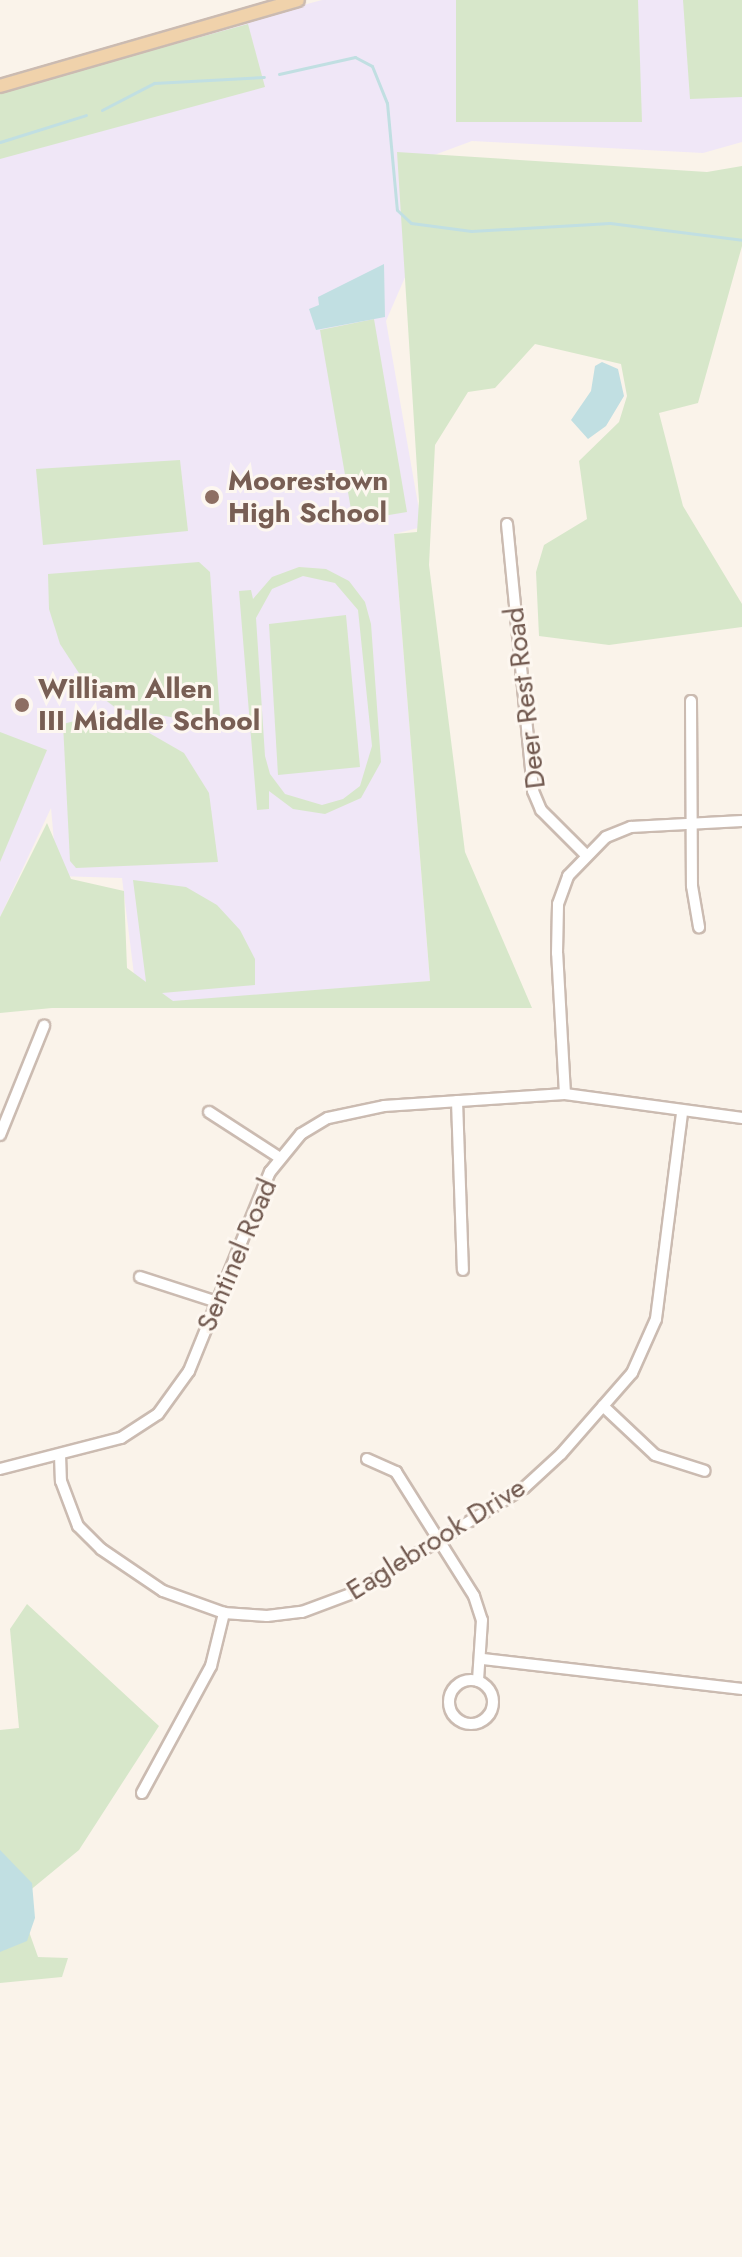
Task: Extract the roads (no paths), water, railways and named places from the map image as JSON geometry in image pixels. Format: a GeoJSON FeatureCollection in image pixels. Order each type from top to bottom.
{"type":"FeatureCollection","features":[{"type":"Feature","properties":{"kind":"main road"},"geometry":{"type":"LineString","coordinates":[[0,86],[298,0]]}},
{"type":"Feature","properties":{"kind":"street","name":"Deer Rest Road"},"geometry":{"type":"LineString","coordinates":[[507,524],[533,791],[541,810],[585,854]]}},
{"type":"Feature","properties":{"kind":"street"},"geometry":{"type":"LineString","coordinates":[[691,701],[690,822],[699,927]]}},
{"type":"Feature","properties":{"kind":"street"},"geometry":{"type":"LineString","coordinates":[[565,1094],[558,904],[568,876],[585,854],[631,827],[742,821]]}},
{"type":"Feature","properties":{"kind":"street"},"geometry":{"type":"LineString","coordinates":[[0,1135],[44,1026]]}},
{"type":"Feature","properties":{"kind":"street","name":"Sentinel Road"},"geometry":{"type":"LineString","coordinates":[[0,1469],[121,1438],[158,1414],[189,1371],[254,1206],[280,1158],[301,1134],[345,1112],[565,1094],[742,1118]]}},
{"type":"Feature","properties":{"kind":"street"},"geometry":{"type":"LineString","coordinates":[[457,1101],[463,1270]]}},
{"type":"Feature","properties":{"kind":"street"},"geometry":{"type":"LineString","coordinates":[[209,1112],[280,1158]]}},
{"type":"Feature","properties":{"kind":"street","name":"Eaglebrook Drive"},"geometry":{"type":"LineString","coordinates":[[60,1455],[70,1513],[101,1549],[163,1591],[224,1613],[267,1616],[319,1607],[443,1540],[524,1488],[603,1406],[640,1359],[656,1319],[682,1112]]}},
{"type":"Feature","properties":{"kind":"street"},"geometry":{"type":"LineString","coordinates":[[140,1277],[217,1302]]}},
{"type":"Feature","properties":{"kind":"street"},"geometry":{"type":"LineString","coordinates":[[603,1406],[655,1455],[705,1471]]}},
{"type":"Feature","properties":{"kind":"street"},"geometry":{"type":"LineString","coordinates":[[367,1459],[396,1472],[443,1540],[474,1596],[482,1620],[483,1659],[478,1681]]}},
{"type":"Feature","properties":{"kind":"street"},"geometry":{"type":"LineString","coordinates":[[142,1793],[211,1666],[224,1613]]}},
{"type":"Feature","properties":{"kind":"street"},"geometry":{"type":"LineString","coordinates":[[483,1659],[742,1689]]}},
{"type":"Feature","properties":{"kind":"street"},"geometry":{"type":"LineString","coordinates":[[464,1681],[478,1681],[492,1695],[492,1708],[478,1723],[465,1723],[450,1709],[450,1695],[464,1681]]}},
{"type":"Feature","properties":{"kind":"water"},"geometry":{"type":"Polygon","coordinates":[[[384,264],[385,317],[316,330],[309,309],[319,305],[318,297],[384,264]]]}},
{"type":"Feature","properties":{"kind":"water"},"geometry":{"type":"Polygon","coordinates":[[[602,362],[618,369],[624,396],[606,426],[588,439],[571,420],[591,391],[595,366],[602,362]]]}},
{"type":"Feature","properties":{"kind":"water"},"geometry":{"type":"Polygon","coordinates":[[[0,1850],[32,1883],[35,1918],[27,1941],[0,1952],[0,1850]]]}},
{"type":"Feature","properties":{"kind":"waterway"},"geometry":{"type":"LineString","coordinates":[[279,74],[355,57],[372,66],[387,103],[397,210],[411,223],[471,231],[610,223],[742,240]]}},
{"type":"Feature","properties":{"kind":"waterway"},"geometry":{"type":"LineString","coordinates":[[102,110],[154,83],[264,77]]}},
{"type":"Feature","properties":{"kind":"waterway"},"geometry":{"type":"LineString","coordinates":[[0,142],[86,115]]}},
{"type":"Feature","properties":{"kind":"place","name":"Moorestown High School"},"geometry":{"type":"Point","coordinates":[212,497]}},
{"type":"Feature","properties":{"kind":"place","name":"William Allen III Middle School"},"geometry":{"type":"Point","coordinates":[22,705]}}]}
